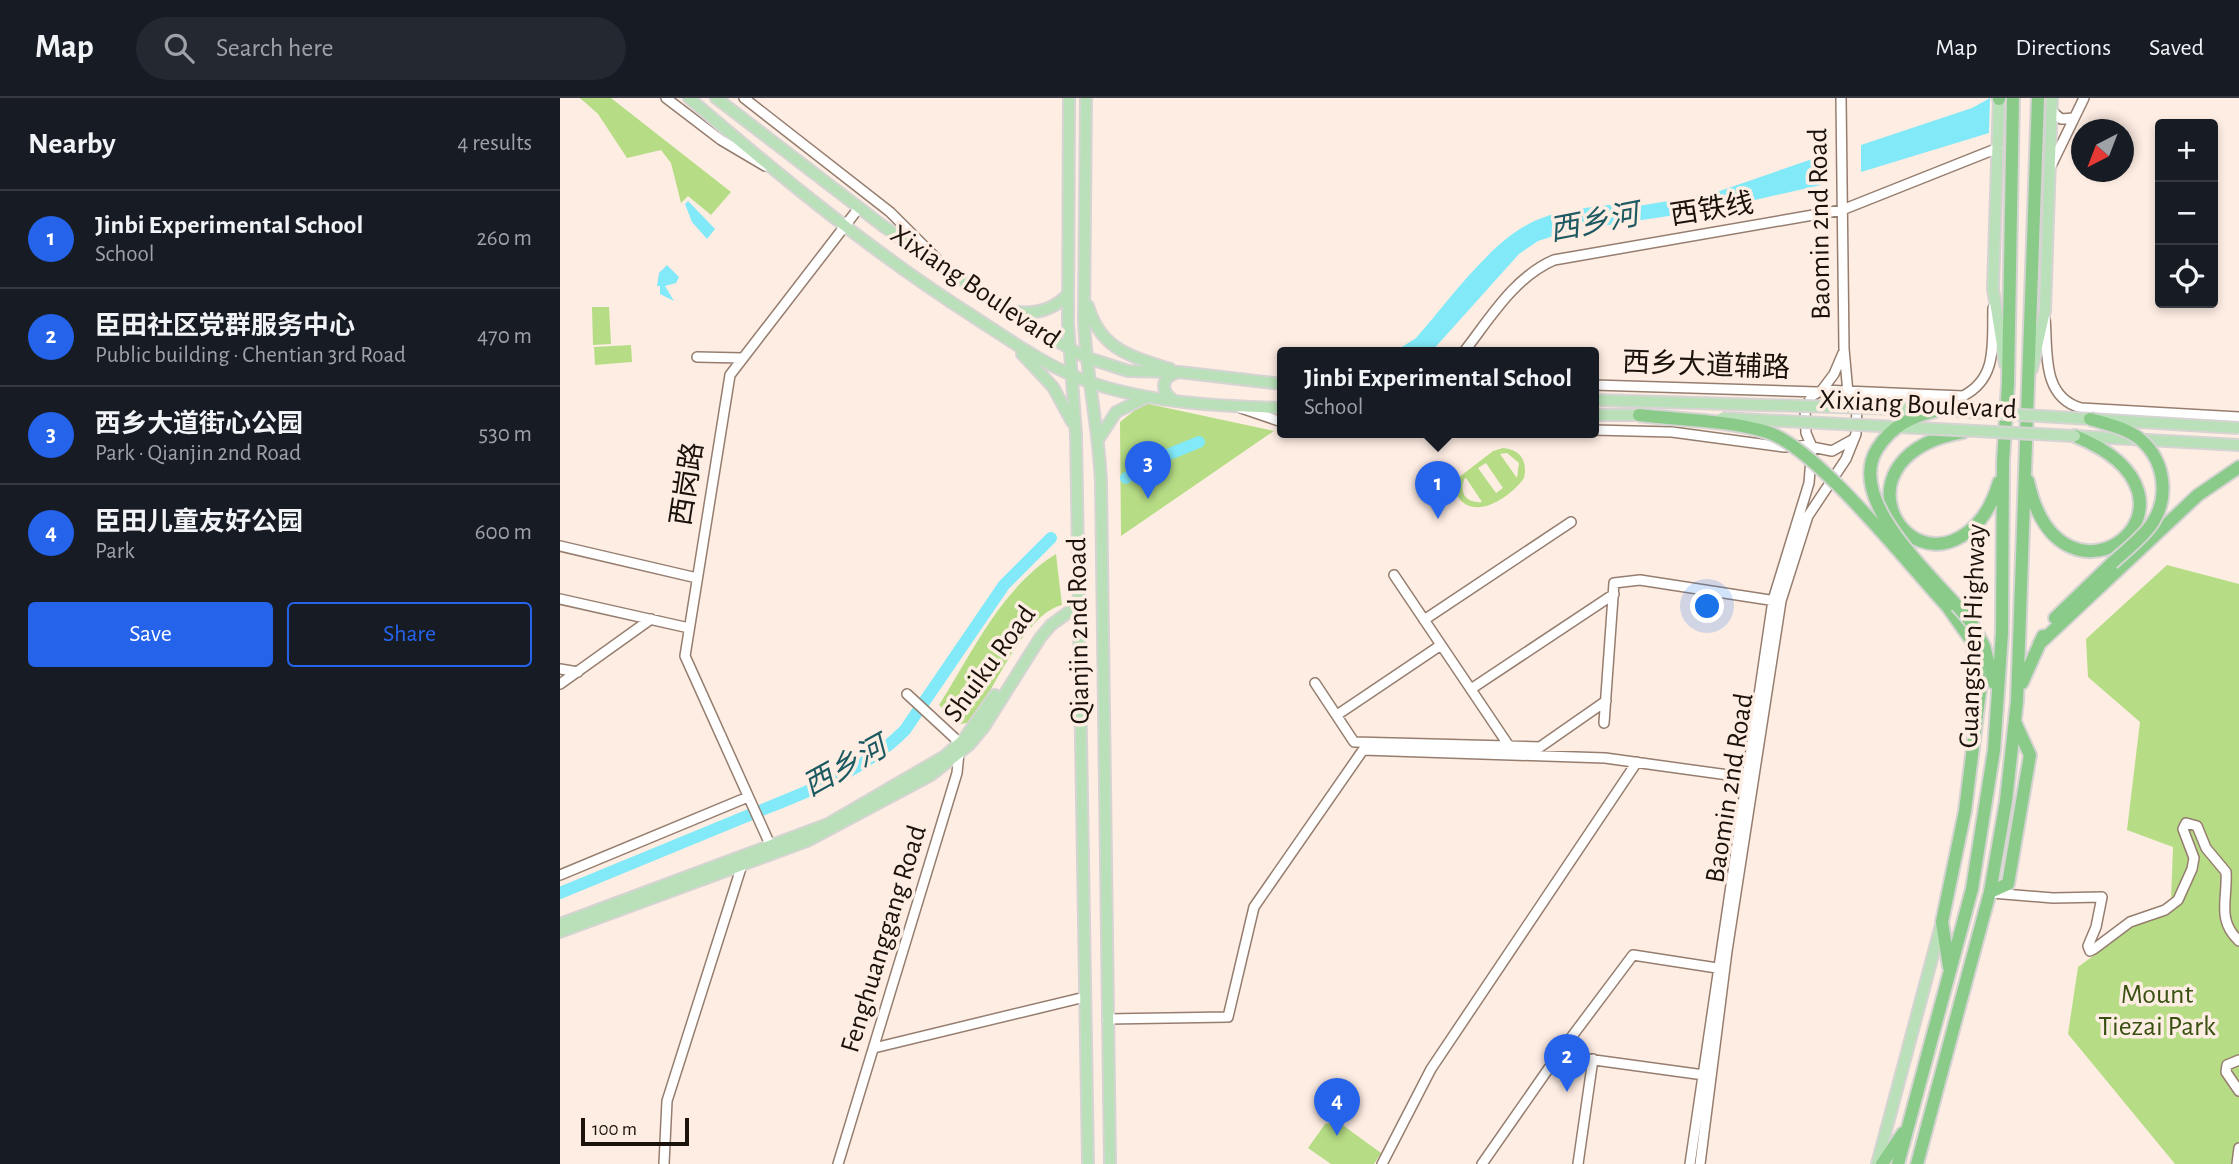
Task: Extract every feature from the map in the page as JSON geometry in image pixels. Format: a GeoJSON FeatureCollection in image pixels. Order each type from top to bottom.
{"type":"FeatureCollection","features":[{"type":"Feature","properties":{"kind":"highway","name":"Guangshen Highway"},"geometry":{"type":"LineString","coordinates":[[1898,1164],[1950,974],[1979,851],[1997,715],[2002,633],[2003,461],[2008,384],[2013,98]]}},
{"type":"Feature","properties":{"kind":"highway","name":"Guangshen Highway"},"geometry":{"type":"LineString","coordinates":[[1917,1164],[1990,892],[2015,722],[2038,98]]}},
{"type":"Feature","properties":{"kind":"highway"},"geometry":{"type":"LineString","coordinates":[[1939,410],[1902,423],[1883,440],[1870,464],[1870,490],[1888,525],[1971,622],[1990,663],[1997,715]]}},
{"type":"Feature","properties":{"kind":"highway"},"geometry":{"type":"LineString","coordinates":[[1639,415],[1741,428],[1786,440],[1819,468],[1947,606],[1971,640],[1981,683],[1965,811],[1941,922],[1950,974]]}},
{"type":"Feature","properties":{"kind":"highway"},"geometry":{"type":"LineString","coordinates":[[2017,701],[2039,644],[2064,608],[2153,523],[2161,503],[2163,480],[2159,466],[2142,440],[2129,432],[2090,419]]}},
{"type":"Feature","properties":{"kind":"highway"},"geometry":{"type":"LineString","coordinates":[[1970,431],[1933,439],[1910,453],[1894,474],[1889,500],[1893,516],[1903,530],[1916,540],[1940,544],[1971,530],[1993,500],[2003,461]]}},
{"type":"Feature","properties":{"kind":"highway"},"geometry":{"type":"LineString","coordinates":[[2024,462],[2033,505],[2040,519],[2067,545],[2090,552],[2112,547],[2129,534],[2139,512],[2138,487],[2123,464],[2110,453],[2075,436]]}},
{"type":"Feature","properties":{"kind":"highway"},"geometry":{"type":"LineString","coordinates":[[2039,644],[2198,495],[2234,469]]}},
{"type":"Feature","properties":{"kind":"highway"},"geometry":{"type":"LineString","coordinates":[[1990,892],[2008,884],[2030,755],[2015,722]]}},
{"type":"Feature","properties":{"kind":"highway"},"geometry":{"type":"LineString","coordinates":[[1880,1164],[1909,1124]]}},
{"type":"Feature","properties":{"kind":"main road","name":"Xixiang Boulevard"},"geometry":{"type":"LineString","coordinates":[[689,98],[778,175],[845,226],[1008,340],[1071,375],[1088,382],[1150,396],[1277,408]]}},
{"type":"Feature","properties":{"kind":"main road","name":"Xixiang Boulevard"},"geometry":{"type":"LineString","coordinates":[[716,98],[859,209],[1008,311],[1085,357],[1128,371],[1179,372],[1277,382]]}},
{"type":"Feature","properties":{"kind":"main road","name":"Qianjin 2nd Road"},"geometry":{"type":"LineString","coordinates":[[1069,98],[1068,294],[1076,435],[1088,1164]]}},
{"type":"Feature","properties":{"kind":"main road","name":"Qianjin 2nd Road"},"geometry":{"type":"LineString","coordinates":[[1086,98],[1085,357],[1098,440],[1110,1164]]}},
{"type":"Feature","properties":{"kind":"main road"},"geometry":{"type":"LineString","coordinates":[[1999,98],[1993,289],[2008,384]]}},
{"type":"Feature","properties":{"kind":"main road"},"geometry":{"type":"LineString","coordinates":[[2029,386],[2045,311],[2052,98]]}},
{"type":"Feature","properties":{"kind":"main road"},"geometry":{"type":"LineString","coordinates":[[1084,293],[1094,323],[1106,341],[1125,353],[1179,372]]}},
{"type":"Feature","properties":{"kind":"main road"},"geometry":{"type":"LineString","coordinates":[[1008,311],[1042,311],[1061,302],[1068,294]]}},
{"type":"Feature","properties":{"kind":"main road"},"geometry":{"type":"LineString","coordinates":[[1008,340],[1053,387],[1063,401],[1076,435]]}},
{"type":"Feature","properties":{"kind":"main road"},"geometry":{"type":"LineString","coordinates":[[1172,398],[1165,391],[1164,384],[1168,377],[1179,372]]}},
{"type":"Feature","properties":{"kind":"main road"},"geometry":{"type":"LineString","coordinates":[[1098,440],[1116,412],[1150,396]]}},
{"type":"Feature","properties":{"kind":"main road","name":"Xixiang Boulevard"},"geometry":{"type":"LineString","coordinates":[[1599,400],[1939,410],[2239,428]]}},
{"type":"Feature","properties":{"kind":"main road","name":"Xixiang Boulevard"},"geometry":{"type":"LineString","coordinates":[[1599,415],[2239,445]]}},
{"type":"Feature","properties":{"kind":"main road","name":"Shuiku Road"},"geometry":{"type":"LineString","coordinates":[[560,932],[742,865],[849,813],[960,749],[1035,633],[1055,612],[1077,606]]}},
{"type":"Feature","properties":{"kind":"main road","name":"Shuiku Road"},"geometry":{"type":"LineString","coordinates":[[560,923],[772,850]]}},
{"type":"Feature","properties":{"kind":"main road"},"geometry":{"type":"LineString","coordinates":[[1880,1164],[1941,922]]}},
{"type":"Feature","properties":{"kind":"street"},"geometry":{"type":"LineString","coordinates":[[666,98],[721,140],[778,175]]}},
{"type":"Feature","properties":{"kind":"street"},"geometry":{"type":"LineString","coordinates":[[744,98],[890,212],[947,269]]}},
{"type":"Feature","properties":{"kind":"street","name":"Baomin 2nd Road"},"geometry":{"type":"LineString","coordinates":[[1841,98],[1844,349],[1848,393]]}},
{"type":"Feature","properties":{"kind":"street"},"geometry":{"type":"LineString","coordinates":[[2050,168],[2084,98]]}},
{"type":"Feature","properties":{"kind":"street"},"geometry":{"type":"LineString","coordinates":[[2052,111],[2061,119],[2074,118]]}},
{"type":"Feature","properties":{"kind":"street","name":"西铁线"},"geometry":{"type":"LineString","coordinates":[[1467,347],[1519,283],[1536,269],[1554,260],[1842,210],[1998,148]]}},
{"type":"Feature","properties":{"kind":"street","name":"西岗路"},"geometry":{"type":"LineString","coordinates":[[772,850],[685,656],[730,375],[859,209]]}},
{"type":"Feature","properties":{"kind":"street","name":"西乡大道辅路"},"geometry":{"type":"LineString","coordinates":[[1599,385],[1819,391],[1834,388],[1848,393],[1963,396],[1977,389],[1991,365],[1993,289]]}},
{"type":"Feature","properties":{"kind":"street"},"geometry":{"type":"LineString","coordinates":[[2045,311],[2050,377],[2056,393],[2067,402],[2085,408],[2239,417]]}},
{"type":"Feature","properties":{"kind":"street"},"geometry":{"type":"LineString","coordinates":[[1811,446],[1806,433],[1805,408],[1833,374],[1844,349]]}},
{"type":"Feature","properties":{"kind":"street"},"geometry":{"type":"LineString","coordinates":[[697,357],[742,358]]}},
{"type":"Feature","properties":{"kind":"street"},"geometry":{"type":"LineString","coordinates":[[1599,430],[1672,432],[1784,447],[1811,446],[1822,451],[1837,450],[1856,434],[1857,405],[1848,393]]}},
{"type":"Feature","properties":{"kind":"street"},"geometry":{"type":"LineString","coordinates":[[1237,405],[1277,420]]}},
{"type":"Feature","properties":{"kind":"street","name":"Baomin 2nd Road"},"geometry":{"type":"LineString","coordinates":[[1777,601],[1808,516],[1846,459],[1856,434]]}},
{"type":"Feature","properties":{"kind":"street","name":"Baomin 2nd Road"},"geometry":{"type":"LineString","coordinates":[[1700,1164],[1727,951],[1777,601],[1807,498],[1811,446]]}},
{"type":"Feature","properties":{"kind":"street"},"geometry":{"type":"LineString","coordinates":[[1784,447],[1800,456],[1811,471]]}},
{"type":"Feature","properties":{"kind":"street"},"geometry":{"type":"LineString","coordinates":[[1424,620],[1571,522]]}},
{"type":"Feature","properties":{"kind":"street"},"geometry":{"type":"LineString","coordinates":[[560,546],[697,578]]}},
{"type":"Feature","properties":{"kind":"street"},"geometry":{"type":"LineString","coordinates":[[1394,575],[1509,746]]}},
{"type":"Feature","properties":{"kind":"street"},"geometry":{"type":"LineString","coordinates":[[1604,723],[1614,583],[1640,580],[1777,601]]}},
{"type":"Feature","properties":{"kind":"street"},"geometry":{"type":"LineString","coordinates":[[1471,689],[1614,594]]}},
{"type":"Feature","properties":{"kind":"street"},"geometry":{"type":"LineString","coordinates":[[560,599],[690,628]]}},
{"type":"Feature","properties":{"kind":"street"},"geometry":{"type":"LineString","coordinates":[[560,684],[651,620]]}},
{"type":"Feature","properties":{"kind":"street"},"geometry":{"type":"LineString","coordinates":[[1337,715],[1441,645]]}},
{"type":"Feature","properties":{"kind":"street"},"geometry":{"type":"LineString","coordinates":[[560,669],[578,672]]}},
{"type":"Feature","properties":{"kind":"street"},"geometry":{"type":"LineString","coordinates":[[1315,683],[1354,742],[1540,747],[1606,701]]}},
{"type":"Feature","properties":{"kind":"street"},"geometry":{"type":"LineString","coordinates":[[907,694],[946,731],[960,749]]}},
{"type":"Feature","properties":{"kind":"street","name":"Fenghuanggang Road"},"geometry":{"type":"LineString","coordinates":[[838,1164],[952,796],[960,749]]}},
{"type":"Feature","properties":{"kind":"street"},"geometry":{"type":"LineString","coordinates":[[1107,1019],[1228,1017],[1254,907],[1363,750],[1605,758],[1751,778]]}},
{"type":"Feature","properties":{"kind":"street"},"geometry":{"type":"LineString","coordinates":[[1382,1164],[1431,1069],[1637,762]]}},
{"type":"Feature","properties":{"kind":"street","name":"Baomin 2nd Road"},"geometry":{"type":"LineString","coordinates":[[1690,1164],[1717,968],[1751,778]]}},
{"type":"Feature","properties":{"kind":"street"},"geometry":{"type":"LineString","coordinates":[[560,875],[748,797]]}},
{"type":"Feature","properties":{"kind":"street"},"geometry":{"type":"LineString","coordinates":[[1990,892],[2053,898],[2102,897],[2096,927],[2088,946],[2090,951],[2130,922],[2165,910],[2178,900],[2194,858],[2183,829],[2186,823],[2191,822],[2197,825],[2206,848],[2227,872],[2222,908],[2226,926],[2239,941]]}},
{"type":"Feature","properties":{"kind":"street"},"geometry":{"type":"LineString","coordinates":[[664,1164],[667,1101],[742,865]]}},
{"type":"Feature","properties":{"kind":"street"},"geometry":{"type":"LineString","coordinates":[[1482,1164],[1558,1055],[1633,955],[1717,968]]}},
{"type":"Feature","properties":{"kind":"street"},"geometry":{"type":"LineString","coordinates":[[874,1048],[1085,997]]}},
{"type":"Feature","properties":{"kind":"street"},"geometry":{"type":"LineString","coordinates":[[1558,1055],[1704,1074]]}},
{"type":"Feature","properties":{"kind":"street"},"geometry":{"type":"LineString","coordinates":[[1578,1164],[1593,1059]]}},
{"type":"Feature","properties":{"kind":"street"},"geometry":{"type":"LineString","coordinates":[[2239,1060],[2227,1065],[2225,1072],[2239,1091]]}},
{"type":"Feature","properties":{"kind":"street"},"geometry":{"type":"LineString","coordinates":[[2237,1164],[2239,1148]]}},
{"type":"Feature","properties":{"kind":"green space"},"geometry":{"type":"Polygon","coordinates":[[[580,98],[611,98],[731,192],[711,215],[688,196],[681,203],[671,163],[661,150],[627,158],[598,114],[580,98]]]}},
{"type":"Feature","properties":{"kind":"green space"},"geometry":{"type":"Polygon","coordinates":[[[592,307],[609,307],[611,344],[593,345],[592,307]]]}},
{"type":"Feature","properties":{"kind":"green space"},"geometry":{"type":"Polygon","coordinates":[[[631,345],[632,362],[595,365],[594,347],[631,345]]]}},
{"type":"Feature","properties":{"kind":"green space"},"geometry":{"type":"Polygon","coordinates":[[[1144,403],[1274,431],[1121,536],[1120,422],[1144,403]]]}},
{"type":"Feature","properties":{"kind":"green space"},"geometry":{"type":"Polygon","coordinates":[[[1503,448],[1518,453],[1524,461],[1524,478],[1501,499],[1482,507],[1472,507],[1457,495],[1458,478],[1493,451],[1503,448]],[[1507,453],[1500,454],[1517,478],[1519,463],[1507,453]],[[1486,463],[1478,468],[1496,493],[1503,488],[1486,463]],[[1466,478],[1463,492],[1468,499],[1482,502],[1466,478]]]}},
{"type":"Feature","properties":{"kind":"green space"},"geometry":{"type":"Polygon","coordinates":[[[1056,554],[1062,605],[1035,622],[1011,655],[973,722],[960,724],[939,705],[976,643],[1004,603],[1020,584],[1056,554]]]}},
{"type":"Feature","properties":{"kind":"green space","name":"Mount Tiezai Park"},"geometry":{"type":"Polygon","coordinates":[[[2167,565],[2239,584],[2239,1164],[2175,1164],[2068,1034],[2078,967],[2171,899],[2173,847],[2127,830],[2140,722],[2088,677],[2086,639],[2167,565]]]}},
{"type":"Feature","properties":{"kind":"green space"},"geometry":{"type":"Polygon","coordinates":[[[1337,1121],[1381,1153],[1374,1164],[1331,1164],[1308,1148],[1325,1124],[1337,1121]]]}},
{"type":"Feature","properties":{"kind":"water"},"geometry":{"type":"Polygon","coordinates":[[[1990,98],[1989,133],[1861,172],[1861,145],[1972,108],[1990,98]]]}},
{"type":"Feature","properties":{"kind":"water"},"geometry":{"type":"Polygon","coordinates":[[[1821,156],[1821,185],[1715,209],[1569,231],[1538,241],[1519,254],[1435,347],[1402,347],[1416,338],[1488,255],[1522,228],[1539,219],[1583,208],[1629,202],[1632,207],[1711,194],[1821,156]]]}},
{"type":"Feature","properties":{"kind":"water"},"geometry":{"type":"Polygon","coordinates":[[[688,201],[715,229],[707,239],[692,222],[685,204],[688,201]]]}},
{"type":"Feature","properties":{"kind":"water"},"geometry":{"type":"Polygon","coordinates":[[[667,265],[679,277],[676,283],[665,286],[674,301],[660,294],[660,286],[657,286],[659,273],[667,265]]]}},
{"type":"Feature","properties":{"kind":"waterway","name":"西乡河"},"geometry":{"type":"LineString","coordinates":[[1126,478],[1152,461],[1199,442]]}},
{"type":"Feature","properties":{"kind":"waterway","name":"西乡河"},"geometry":{"type":"LineString","coordinates":[[560,893],[807,792],[869,759],[905,730],[1004,585],[1051,538]]}},
{"type":"Feature","properties":{"kind":"place","name":"西乡大道街心公园"},"geometry":{"type":"Point","coordinates":[1148,499]}},
{"type":"Feature","properties":{"kind":"place","name":"Jinbi Experimental School"},"geometry":{"type":"Point","coordinates":[1438,519]}},
{"type":"Feature","properties":{"kind":"place","name":"臣田社区党群服务中心"},"geometry":{"type":"Point","coordinates":[1567,1092]}},
{"type":"Feature","properties":{"kind":"place","name":"臣田儿童友好公园"},"geometry":{"type":"Point","coordinates":[1337,1136]}}]}
